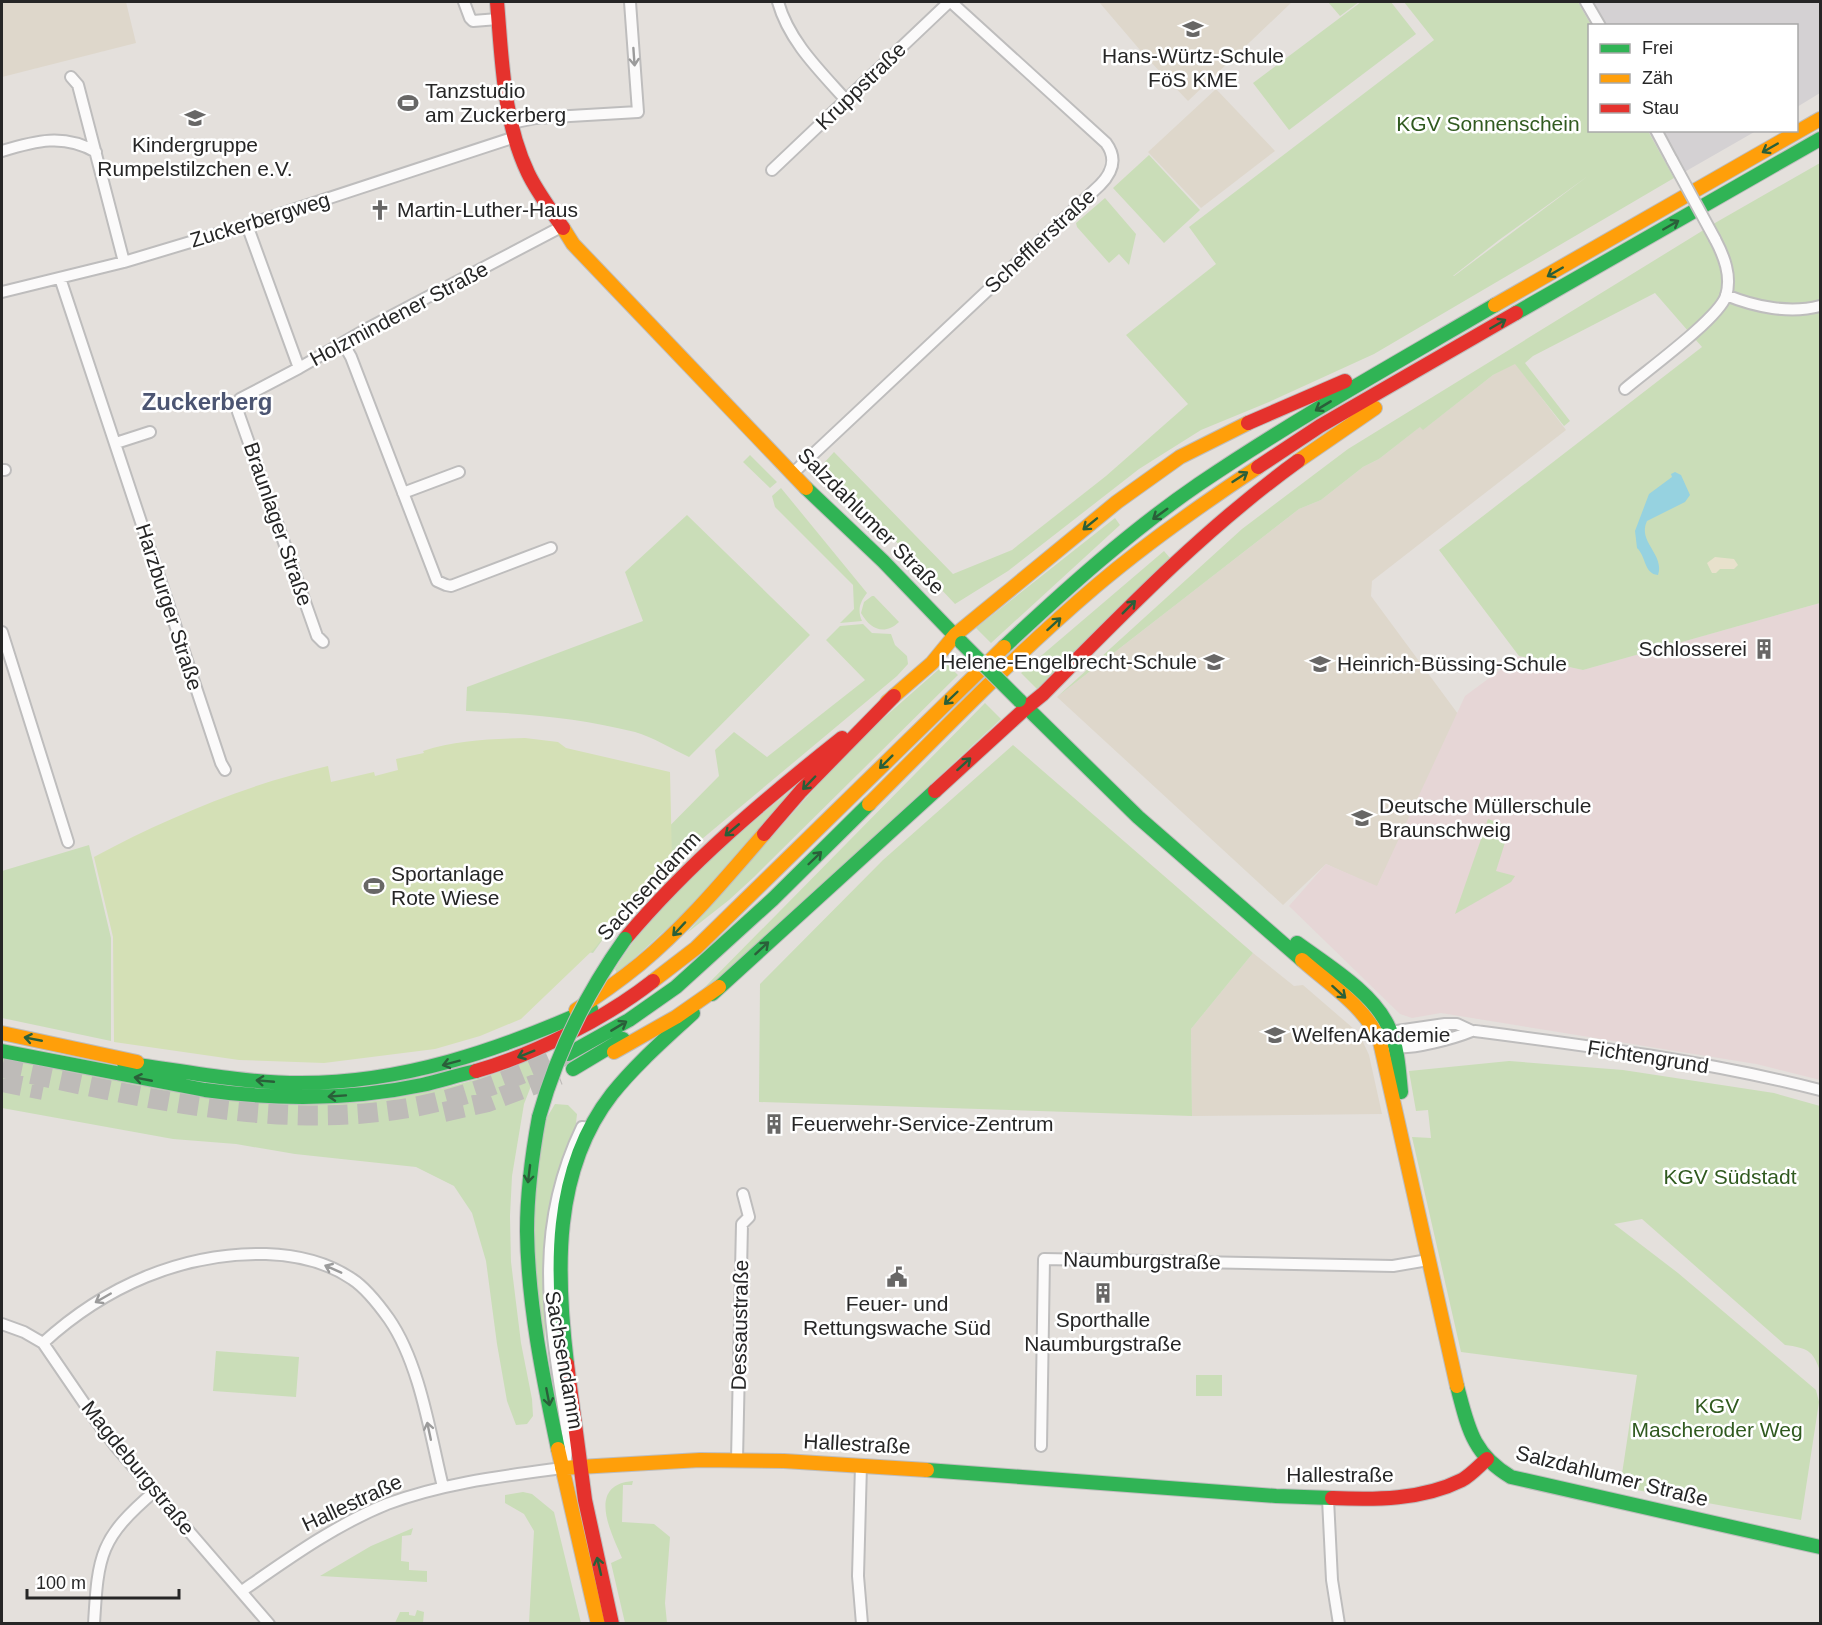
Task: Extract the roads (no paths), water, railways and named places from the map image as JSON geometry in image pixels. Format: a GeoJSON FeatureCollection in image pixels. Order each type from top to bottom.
{"type":"FeatureCollection","features":[{"type":"Feature","properties":{"kind":"main road","name":"Salzdahlumer Straße"},"geometry":{"type":"LineString","coordinates":[[497,2],[504,87],[514,137],[528,174],[573,244],[792,474],[883,561],[1138,817],[1362,1013],[1375,1030],[1401,1129],[1454,1377],[1475,1444],[1487,1459],[1511,1477],[1821,1547]]}},
{"type":"Feature","properties":{"kind":"main road"},"geometry":{"type":"LineString","coordinates":[[7,1052],[201,1090],[255,1096],[322,1097],[394,1091],[435,1083],[480,1071],[526,1054],[579,1029],[616,1008],[684,958],[752,895],[1003,648],[1104,557],[1198,486],[1277,433],[1409,355],[1821,119]]}},
{"type":"Feature","properties":{"kind":"main road"},"geometry":{"type":"LineString","coordinates":[[568,1054],[629,1020],[676,987],[773,898],[1022,653],[1097,585],[1141,549],[1220,491],[1292,444],[1447,353],[1821,139]]}},
{"type":"Feature","properties":{"kind":"main road","name":"Sachsendamm"},"geometry":{"type":"LineString","coordinates":[[612,1623],[579,1467],[559,1301],[558,1253],[566,1195],[591,1128],[600,1112],[630,1074],[720,987],[1215,527],[1321,444],[1412,384],[1447,353]]}},
{"type":"Feature","properties":{"kind":"main road","name":"Sachsendamm"},"geometry":{"type":"LineString","coordinates":[[598,1623],[562,1468],[536,1339],[527,1263],[528,1182],[539,1117],[555,1064],[571,1026],[597,979],[625,939],[674,884],[711,848],[786,782],[932,663],[959,639],[968,623],[1118,502],[1180,457],[1253,421],[1409,355]]}},
{"type":"Feature","properties":{"kind":"main road"},"geometry":{"type":"LineString","coordinates":[[545,1029],[603,994],[640,966],[671,938],[802,790],[894,696]]}},
{"type":"Feature","properties":{"kind":"main road"},"geometry":{"type":"LineString","coordinates":[[7,1052],[62,1054],[276,1082],[324,1083],[434,1068],[473,1057],[590,1009],[621,991],[752,895]]}},
{"type":"Feature","properties":{"kind":"main road"},"geometry":{"type":"LineString","coordinates":[[573,1069],[655,1018],[691,991],[753,931],[773,898]]}},
{"type":"Feature","properties":{"kind":"main road","name":"Salzdahlumer Straße"},"geometry":{"type":"LineString","coordinates":[[1247,912],[1267,918],[1380,1011],[1394,1047],[1401,1097],[1401,1129]]}},
{"type":"Feature","properties":{"kind":"main road"},"geometry":{"type":"LineString","coordinates":[[559,1076],[643,1037],[720,987]]}},
{"type":"Feature","properties":{"kind":"main road"},"geometry":{"type":"LineString","coordinates":[[2,1033],[175,1070]]}},
{"type":"Feature","properties":{"kind":"main road","name":"Hallestraße"},"geometry":{"type":"LineString","coordinates":[[562,1468],[737,1460],[861,1465],[1328,1499],[1406,1497],[1435,1491],[1464,1479],[1487,1459]]}},
{"type":"Feature","properties":{"kind":"street"},"geometry":{"type":"LineString","coordinates":[[464,2],[473,21],[498,19]]}},
{"type":"Feature","properties":{"kind":"street"},"geometry":{"type":"LineString","coordinates":[[511,123],[536,118],[638,112],[630,2]]}},
{"type":"Feature","properties":{"kind":"street"},"geometry":{"type":"LineString","coordinates":[[778,2],[787,26],[802,50],[846,100]]}},
{"type":"Feature","properties":{"kind":"street","name":"Kruppstraße"},"geometry":{"type":"LineString","coordinates":[[772,170],[950,2]]}},
{"type":"Feature","properties":{"kind":"street","name":"Schefflerstraße"},"geometry":{"type":"LineString","coordinates":[[792,474],[1100,185],[1107,178],[1112,167],[1112,152],[1106,143],[950,2]]}},
{"type":"Feature","properties":{"kind":"street"},"geometry":{"type":"LineString","coordinates":[[1587,2],[1599,24]]}},
{"type":"Feature","properties":{"kind":"street"},"geometry":{"type":"LineString","coordinates":[[71,77],[78,85],[124,262]]}},
{"type":"Feature","properties":{"kind":"street"},"geometry":{"type":"LineString","coordinates":[[1625,389],[1717,311],[1726,295],[1728,278],[1715,239],[1657,132]]}},
{"type":"Feature","properties":{"kind":"street","name":"Zuckerbergweg"},"geometry":{"type":"LineString","coordinates":[[2,292],[124,262],[247,225],[514,137]]}},
{"type":"Feature","properties":{"kind":"street"},"geometry":{"type":"LineString","coordinates":[[2,151],[38,141],[51,140],[82,143],[96,152]]}},
{"type":"Feature","properties":{"kind":"street"},"geometry":{"type":"LineString","coordinates":[[247,225],[299,368]]}},
{"type":"Feature","properties":{"kind":"street","name":"Holzmindener Straße"},"geometry":{"type":"LineString","coordinates":[[238,403],[243,396],[561,227]]}},
{"type":"Feature","properties":{"kind":"street","name":"Harzburger Straße"},"geometry":{"type":"LineString","coordinates":[[60,278],[167,604],[225,770]]}},
{"type":"Feature","properties":{"kind":"street"},"geometry":{"type":"LineString","coordinates":[[1726,295],[1750,304],[1781,309],[1821,306]]}},
{"type":"Feature","properties":{"kind":"street"},"geometry":{"type":"LineString","coordinates":[[343,343],[351,357],[434,576],[440,584],[452,586],[551,548]]}},
{"type":"Feature","properties":{"kind":"street","name":"Braunlager Straße"},"geometry":{"type":"LineString","coordinates":[[238,403],[238,412],[317,636],[323,642]]}},
{"type":"Feature","properties":{"kind":"street"},"geometry":{"type":"LineString","coordinates":[[116,443],[150,432]]}},
{"type":"Feature","properties":{"kind":"street"},"geometry":{"type":"LineString","coordinates":[[403,494],[459,472]]}},
{"type":"Feature","properties":{"kind":"street"},"geometry":{"type":"LineString","coordinates":[[2,632],[68,842]]}},
{"type":"Feature","properties":{"kind":"street"},"geometry":{"type":"LineString","coordinates":[[1445,1024],[1457,1024],[1472,1031],[1447,1040],[1394,1047],[1380,1042],[1390,1032],[1445,1024]]}},
{"type":"Feature","properties":{"kind":"street","name":"Fichtengrund"},"geometry":{"type":"LineString","coordinates":[[1475,1031],[1578,1045],[1765,1076],[1821,1090]]}},
{"type":"Feature","properties":{"kind":"street","name":"Sachsendamm"},"geometry":{"type":"LineString","coordinates":[[562,1468],[566,1459],[568,1439],[549,1302],[550,1231],[557,1191],[574,1144],[582,1127],[591,1128]]}},
{"type":"Feature","properties":{"kind":"street","name":"Dessaustraße"},"geometry":{"type":"LineString","coordinates":[[737,1460],[742,1224],[749,1217],[743,1194]]}},
{"type":"Feature","properties":{"kind":"street"},"geometry":{"type":"LineString","coordinates":[[43,1343],[84,1309],[124,1286],[147,1276],[198,1260],[226,1255],[279,1254],[300,1257],[353,1279],[389,1319],[406,1350],[418,1385],[442,1487]]}},
{"type":"Feature","properties":{"kind":"street","name":"Naumburgstraße"},"geometry":{"type":"LineString","coordinates":[[1041,1446],[1044,1259],[1393,1266],[1428,1260]]}},
{"type":"Feature","properties":{"kind":"street","name":"Magdeburgstraße"},"geometry":{"type":"LineString","coordinates":[[2,1324],[24,1332],[43,1343],[97,1422],[269,1623]]}},
{"type":"Feature","properties":{"kind":"street"},"geometry":{"type":"LineString","coordinates":[[861,1465],[858,1576],[862,1623]]}},
{"type":"Feature","properties":{"kind":"street","name":"Hallestraße"},"geometry":{"type":"LineString","coordinates":[[242,1591],[298,1552],[350,1522],[388,1504],[442,1487],[562,1468]]}},
{"type":"Feature","properties":{"kind":"street"},"geometry":{"type":"LineString","coordinates":[[94,1623],[97,1578],[105,1548],[120,1524],[155,1491]]}},
{"type":"Feature","properties":{"kind":"street"},"geometry":{"type":"LineString","coordinates":[[1328,1499],[1332,1580],[1339,1623]]}},
{"type":"Feature","properties":{"kind":"water"},"geometry":{"type":"Polygon","coordinates":[[[1675,472],[1681,475],[1690,495],[1685,502],[1647,521],[1645,528],[1645,535],[1658,561],[1658,575],[1650,571],[1637,548],[1635,531],[1649,494],[1672,477],[1671,474],[1675,472]]]}},
{"type":"Feature","properties":{"kind":"tunnel"},"geometry":{"type":"LineString","coordinates":[[2,1068],[197,1106],[246,1112],[345,1115],[395,1110],[462,1095],[505,1081],[568,1054]]}},
{"type":"Feature","properties":{"kind":"tunnel"},"geometry":{"type":"LineString","coordinates":[[444,1112],[488,1102],[559,1075]]}},
{"type":"Feature","properties":{"kind":"tunnel"},"geometry":{"type":"LineString","coordinates":[[2,1082],[43,1090]]}},
{"type":"Feature","properties":{"kind":"place","name":"Hans-Würtz-Schule FöS KME"},"geometry":{"type":"Point","coordinates":[1193,29]}},
{"type":"Feature","properties":{"kind":"place","name":"Tanzstudio am Zuckerberg"},"geometry":{"type":"Point","coordinates":[408,103]}},
{"type":"Feature","properties":{"kind":"place","name":"Kindergruppe Rumpelstilzchen e.V."},"geometry":{"type":"Point","coordinates":[195,118]}},
{"type":"Feature","properties":{"kind":"place","name":"Martin-Luther-Haus"},"geometry":{"type":"Point","coordinates":[380,210]}},
{"type":"Feature","properties":{"kind":"place","name":"Schlosserei"},"geometry":{"type":"Point","coordinates":[1764,649]}},
{"type":"Feature","properties":{"kind":"place","name":"Helene-Engelbrecht-Schule"},"geometry":{"type":"Point","coordinates":[1214,662]}},
{"type":"Feature","properties":{"kind":"place","name":"Heinrich-Büssing-Schule"},"geometry":{"type":"Point","coordinates":[1320,664]}},
{"type":"Feature","properties":{"kind":"place","name":"Deutsche Müllerschule Braunschweig"},"geometry":{"type":"Point","coordinates":[1362,818]}},
{"type":"Feature","properties":{"kind":"place","name":"Sportanlage Rote Wiese"},"geometry":{"type":"Point","coordinates":[374,886]}},
{"type":"Feature","properties":{"kind":"place","name":"WelfenAkademie"},"geometry":{"type":"Point","coordinates":[1275,1035]}},
{"type":"Feature","properties":{"kind":"place","name":"Feuerwehr-Service-Zentrum"},"geometry":{"type":"Point","coordinates":[774,1124]}},
{"type":"Feature","properties":{"kind":"place","name":"Feuer- und Rettungswache Süd"},"geometry":{"type":"Point","coordinates":[897,1277]}},
{"type":"Feature","properties":{"kind":"place","name":"Sporthalle Naumburgstraße"},"geometry":{"type":"Point","coordinates":[1103,1293]}},
{"type":"Feature","properties":{"kind":"district","name":"Zuckerberg"},"geometry":{"type":"Point","coordinates":[207,402]}},
{"type":"Feature","properties":{"kind":"park label","name":"KGV Sonnenschein"},"geometry":{"type":"Point","coordinates":[1488,124]}},
{"type":"Feature","properties":{"kind":"park label","name":"KGV Südstadt"},"geometry":{"type":"Point","coordinates":[1730,1177]}},
{"type":"Feature","properties":{"kind":"park label","name":"KGV Mascheroder Weg"},"geometry":{"type":"Point","coordinates":[1717,1418]}}]}
